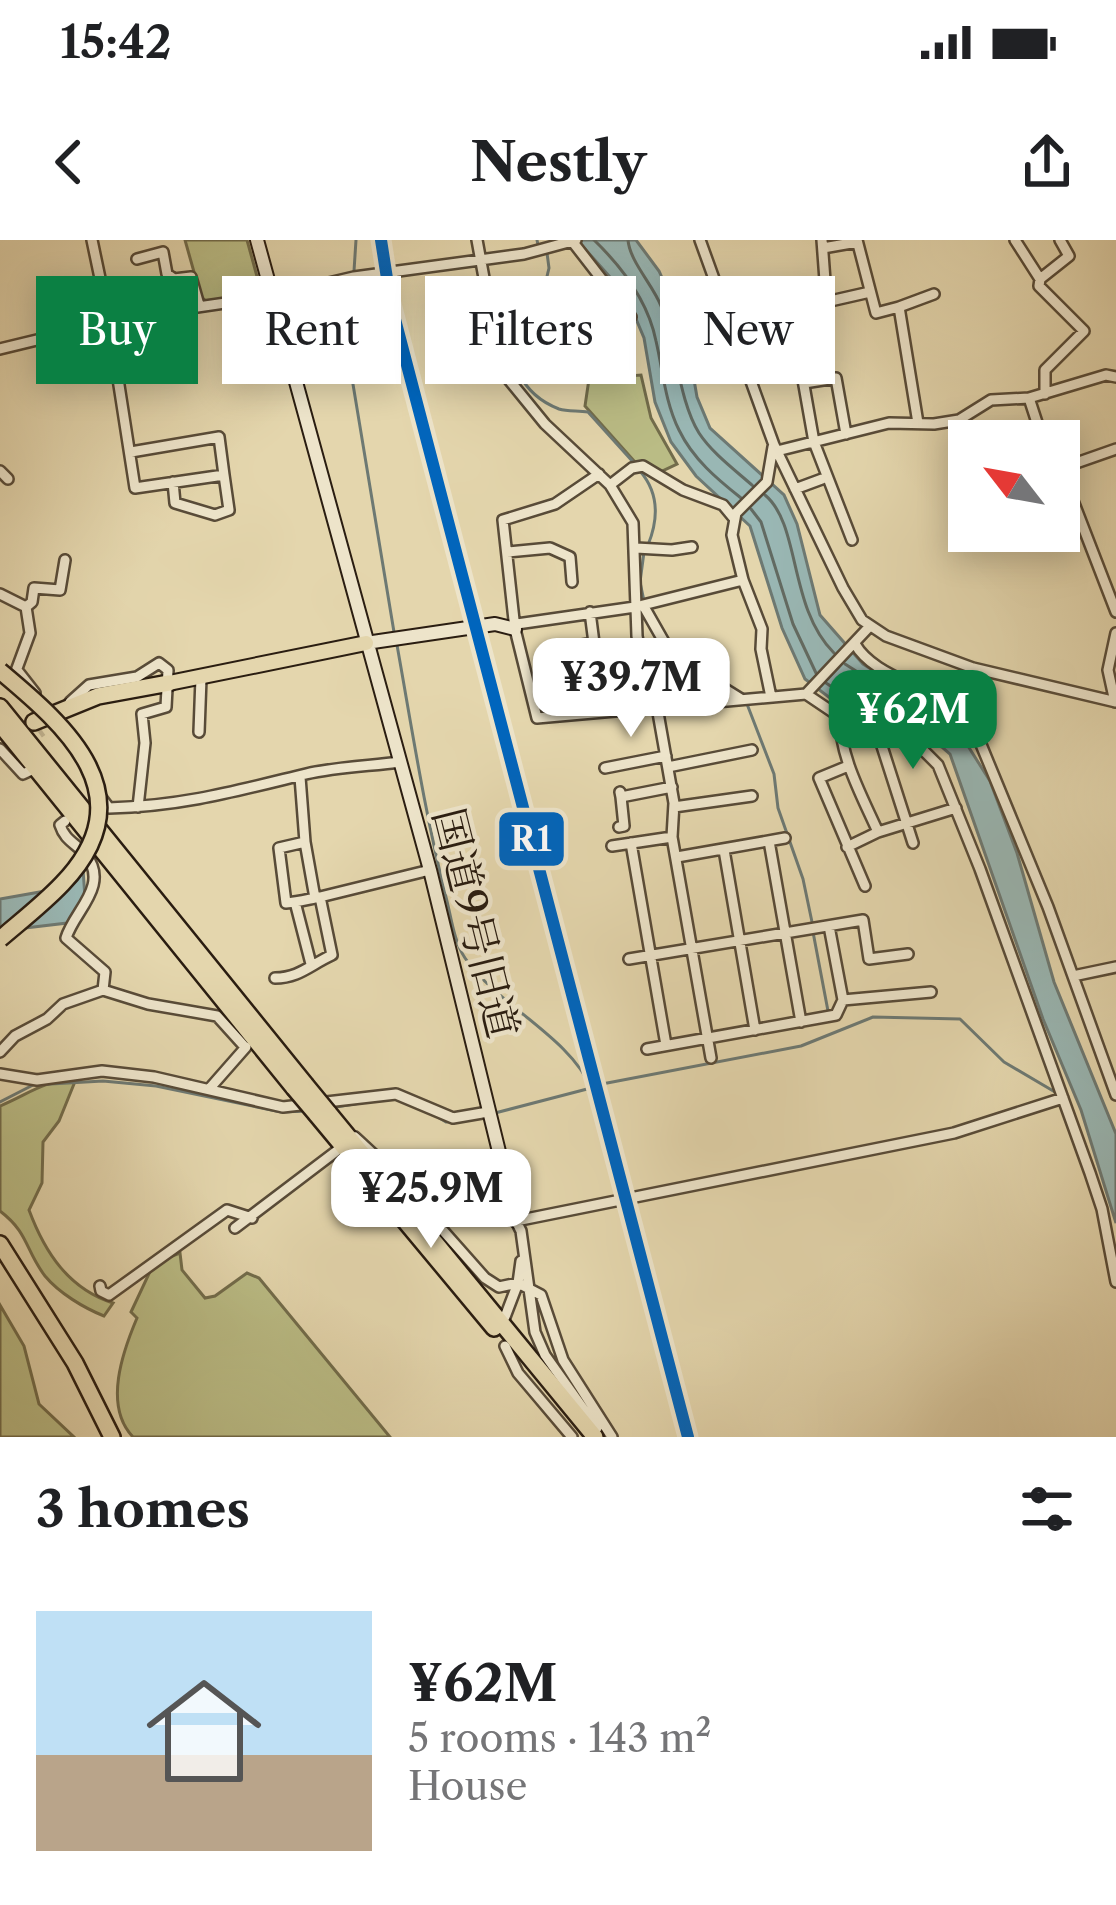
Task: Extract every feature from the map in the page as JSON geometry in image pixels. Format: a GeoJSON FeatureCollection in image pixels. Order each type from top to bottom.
{"type":"FeatureCollection","features":[{"type":"Feature","properties":{"kind":"highway"},"geometry":{"type":"LineString","coordinates":[[0,940],[74,870],[89,843],[96,802],[92,775],[79,745],[9,672]]}},
{"type":"Feature","properties":{"kind":"highway"},"geometry":{"type":"LineString","coordinates":[[38,726],[98,696],[170,683]]}},
{"type":"Feature","properties":{"kind":"highway"},"geometry":{"type":"LineString","coordinates":[[0,706],[39,765],[250,1043],[300,1086]]}},
{"type":"Feature","properties":{"kind":"highway"},"geometry":{"type":"LineString","coordinates":[[0,724],[39,765],[584,1437]]}},
{"type":"Feature","properties":{"kind":"highway"},"geometry":{"type":"LineString","coordinates":[[345,1142],[599,1437]]}},
{"type":"Feature","properties":{"kind":"highway"},"geometry":{"type":"LineString","coordinates":[[0,1244],[75,1363],[110,1437]]}},
{"type":"Feature","properties":{"kind":"highway"},"geometry":{"type":"LineString","coordinates":[[0,1260],[110,1437]]}},
{"type":"Feature","properties":{"kind":"main road"},"geometry":{"type":"LineString","coordinates":[[170,683],[366,643]]}},
{"type":"Feature","properties":{"kind":"street"},"geometry":{"type":"LineString","coordinates":[[92,240],[98,276]]}},
{"type":"Feature","properties":{"kind":"street","name":"国道9号旧道"},"geometry":{"type":"LineString","coordinates":[[257,240],[267,276]]}},
{"type":"Feature","properties":{"kind":"street"},"geometry":{"type":"LineString","coordinates":[[477,240],[501,370],[545,424],[610,485],[633,523],[641,659],[672,788],[672,837],[711,1058]]}},
{"type":"Feature","properties":{"kind":"street"},"geometry":{"type":"LineString","coordinates":[[368,276],[524,254],[575,240],[602,276]]}},
{"type":"Feature","properties":{"kind":"street"},"geometry":{"type":"LineString","coordinates":[[700,240],[776,448],[843,588],[869,627],[973,668],[1116,702],[1108,670],[1116,633]]}},
{"type":"Feature","properties":{"kind":"street"},"geometry":{"type":"LineString","coordinates":[[1016,240],[1040,279],[1039,286],[1084,331],[1045,370],[1045,394]]}},
{"type":"Feature","properties":{"kind":"street"},"geometry":{"type":"LineString","coordinates":[[1040,279],[1069,256],[1060,240]]}},
{"type":"Feature","properties":{"kind":"street"},"geometry":{"type":"LineString","coordinates":[[824,276],[822,244],[857,241],[877,313],[934,294]]}},
{"type":"Feature","properties":{"kind":"street"},"geometry":{"type":"LineString","coordinates":[[137,260],[162,246],[167,274],[174,279],[191,277],[199,305],[222,302]]}},
{"type":"Feature","properties":{"kind":"street"},"geometry":{"type":"LineString","coordinates":[[835,300],[870,292]]}},
{"type":"Feature","properties":{"kind":"street"},"geometry":{"type":"LineString","coordinates":[[898,307],[918,423]]}},
{"type":"Feature","properties":{"kind":"street"},"geometry":{"type":"LineString","coordinates":[[0,349],[36,340]]}},
{"type":"Feature","properties":{"kind":"street"},"geometry":{"type":"LineString","coordinates":[[776,448],[889,423],[959,420],[991,400],[1029,398],[1106,375],[1116,377]]}},
{"type":"Feature","properties":{"kind":"street"},"geometry":{"type":"LineString","coordinates":[[835,378],[847,434]]}},
{"type":"Feature","properties":{"kind":"street"},"geometry":{"type":"LineString","coordinates":[[119,384],[135,488],[224,475]]}},
{"type":"Feature","properties":{"kind":"street","name":"国道9号旧道"},"geometry":{"type":"LineString","coordinates":[[297,384],[430,870],[516,1221],[532,1320],[545,1355],[599,1437]]}},
{"type":"Feature","properties":{"kind":"street"},"geometry":{"type":"LineString","coordinates":[[804,384],[814,442],[852,540]]}},
{"type":"Feature","properties":{"kind":"street"},"geometry":{"type":"LineString","coordinates":[[1029,398],[1036,420]]}},
{"type":"Feature","properties":{"kind":"street"},"geometry":{"type":"LineString","coordinates":[[131,452],[218,436],[229,510],[215,515],[175,503],[173,482]]}},
{"type":"Feature","properties":{"kind":"street"},"geometry":{"type":"LineString","coordinates":[[770,697],[762,628],[734,548],[734,515],[767,482],[776,448]]}},
{"type":"Feature","properties":{"kind":"street"},"geometry":{"type":"LineString","coordinates":[[1080,462],[1116,449]]}},
{"type":"Feature","properties":{"kind":"street"},"geometry":{"type":"LineString","coordinates":[[610,485],[632,468],[643,466],[734,515]]}},
{"type":"Feature","properties":{"kind":"street"},"geometry":{"type":"LineString","coordinates":[[599,474],[555,504],[503,520],[516,627],[537,718],[808,691],[869,627]]}},
{"type":"Feature","properties":{"kind":"street"},"geometry":{"type":"LineString","coordinates":[[795,489],[822,479]]}},
{"type":"Feature","properties":{"kind":"street"},"geometry":{"type":"LineString","coordinates":[[1080,519],[1116,612]]}},
{"type":"Feature","properties":{"kind":"street"},"geometry":{"type":"LineString","coordinates":[[636,548],[692,547]]}},
{"type":"Feature","properties":{"kind":"street"},"geometry":{"type":"LineString","coordinates":[[507,552],[550,548],[569,557],[572,582]]}},
{"type":"Feature","properties":{"kind":"street"},"geometry":{"type":"LineString","coordinates":[[26,608],[34,588],[60,590],[65,560]]}},
{"type":"Feature","properties":{"kind":"street"},"geometry":{"type":"LineString","coordinates":[[366,643],[495,624],[516,627],[639,606],[743,580]]}},
{"type":"Feature","properties":{"kind":"street"},"geometry":{"type":"LineString","coordinates":[[0,594],[26,608]]}},
{"type":"Feature","properties":{"kind":"street"},"geometry":{"type":"LineString","coordinates":[[639,606],[672,656],[741,699]]}},
{"type":"Feature","properties":{"kind":"street"},"geometry":{"type":"LineString","coordinates":[[26,608],[30,633],[9,672],[57,707],[75,700],[89,686],[137,677],[154,664],[165,665],[170,683],[166,707],[142,714],[145,743],[137,807]]}},
{"type":"Feature","properties":{"kind":"street"},"geometry":{"type":"LineString","coordinates":[[590,612],[594,643]]}},
{"type":"Feature","properties":{"kind":"street"},"geometry":{"type":"LineString","coordinates":[[855,644],[872,663],[940,700],[980,742],[1116,1095]]}},
{"type":"Feature","properties":{"kind":"street"},"geometry":{"type":"LineString","coordinates":[[598,657],[601,663],[641,659]]}},
{"type":"Feature","properties":{"kind":"street"},"geometry":{"type":"LineString","coordinates":[[199,732],[201,678]]}},
{"type":"Feature","properties":{"kind":"street"},"geometry":{"type":"LineString","coordinates":[[808,691],[840,717],[931,754],[956,808],[1102,1209],[1116,1282]]}},
{"type":"Feature","properties":{"kind":"street"},"geometry":{"type":"LineString","coordinates":[[840,717],[837,731],[848,766],[878,832]]}},
{"type":"Feature","properties":{"kind":"street"},"geometry":{"type":"LineString","coordinates":[[866,728],[880,740],[913,843]]}},
{"type":"Feature","properties":{"kind":"street"},"geometry":{"type":"LineString","coordinates":[[0,749],[23,774],[39,765]]}},
{"type":"Feature","properties":{"kind":"street"},"geometry":{"type":"LineString","coordinates":[[604,767],[752,751]]}},
{"type":"Feature","properties":{"kind":"street"},"geometry":{"type":"LineString","coordinates":[[86,803],[100,796],[109,808],[216,799],[300,777],[400,762]]}},
{"type":"Feature","properties":{"kind":"street"},"geometry":{"type":"LineString","coordinates":[[848,766],[819,778],[865,886]]}},
{"type":"Feature","properties":{"kind":"street"},"geometry":{"type":"LineString","coordinates":[[275,978],[294,978],[332,955],[305,842],[300,777]]}},
{"type":"Feature","properties":{"kind":"street"},"geometry":{"type":"LineString","coordinates":[[624,826],[620,795],[672,788]]}},
{"type":"Feature","properties":{"kind":"street"},"geometry":{"type":"LineString","coordinates":[[674,807],[752,796]]}},
{"type":"Feature","properties":{"kind":"street"},"geometry":{"type":"LineString","coordinates":[[847,847],[878,832],[956,808]]}},
{"type":"Feature","properties":{"kind":"street"},"geometry":{"type":"LineString","coordinates":[[65,820],[61,826],[64,838],[88,858],[94,876],[90,897],[67,938],[105,972],[103,990]]}},
{"type":"Feature","properties":{"kind":"street"},"geometry":{"type":"LineString","coordinates":[[612,846],[672,837]]}},
{"type":"Feature","properties":{"kind":"street"},"geometry":{"type":"LineString","coordinates":[[676,857],[785,838]]}},
{"type":"Feature","properties":{"kind":"street"},"geometry":{"type":"LineString","coordinates":[[770,841],[801,1022]]}},
{"type":"Feature","properties":{"kind":"street"},"geometry":{"type":"LineString","coordinates":[[305,842],[279,848],[286,903],[430,870]]}},
{"type":"Feature","properties":{"kind":"street"},"geometry":{"type":"LineString","coordinates":[[632,843],[666,1045]]}},
{"type":"Feature","properties":{"kind":"street"},"geometry":{"type":"LineString","coordinates":[[724,850],[755,1030]]}},
{"type":"Feature","properties":{"kind":"street"},"geometry":{"type":"LineString","coordinates":[[295,902],[311,964]]}},
{"type":"Feature","properties":{"kind":"street"},"geometry":{"type":"LineString","coordinates":[[629,959],[863,920],[869,959],[908,954]]}},
{"type":"Feature","properties":{"kind":"street"},"geometry":{"type":"LineString","coordinates":[[647,1049],[836,1015],[843,1000],[829,926]]}},
{"type":"Feature","properties":{"kind":"street"},"geometry":{"type":"LineString","coordinates":[[1073,976],[1116,967]]}},
{"type":"Feature","properties":{"kind":"street"},"geometry":{"type":"LineString","coordinates":[[0,1052],[15,1036],[47,1019],[63,1004],[103,990],[148,1004],[217,1016],[250,1043],[210,1088]]}},
{"type":"Feature","properties":{"kind":"street"},"geometry":{"type":"LineString","coordinates":[[843,1000],[931,992]]}},
{"type":"Feature","properties":{"kind":"street"},"geometry":{"type":"LineString","coordinates":[[0,1074],[37,1080],[102,1071],[210,1088],[284,1108],[396,1094],[453,1118],[488,1112]]}},
{"type":"Feature","properties":{"kind":"street"},"geometry":{"type":"LineString","coordinates":[[516,1221],[954,1132],[1061,1093]]}},
{"type":"Feature","properties":{"kind":"street"},"geometry":{"type":"LineString","coordinates":[[235,1228],[345,1142],[363,1141],[492,1284],[524,1285],[541,1295],[563,1360],[612,1437]]}},
{"type":"Feature","properties":{"kind":"street"},"geometry":{"type":"LineString","coordinates":[[100,1286],[109,1295],[226,1210],[252,1218]]}},
{"type":"Feature","properties":{"kind":"street","name":"国道9号旧道"},"geometry":{"type":"LineString","coordinates":[[506,1317],[524,1285]]}},
{"type":"Feature","properties":{"kind":"street"},"geometry":{"type":"LineString","coordinates":[[505,1346],[518,1373],[572,1437]]}},
{"type":"Feature","properties":{"kind":"green space"},"geometry":{"type":"Polygon","coordinates":[[[185,240],[247,240],[257,276],[222,276],[222,299],[207,302],[185,240]]]}},
{"type":"Feature","properties":{"kind":"green space"},"geometry":{"type":"Polygon","coordinates":[[[636,375],[641,375],[651,418],[677,464],[660,472],[635,462],[585,406],[588,384],[636,384],[636,375]]]}},
{"type":"Feature","properties":{"kind":"green space"},"geometry":{"type":"Polygon","coordinates":[[[76,1079],[59,1121],[43,1142],[42,1183],[29,1210],[60,1267],[84,1289],[113,1303],[104,1316],[51,1282],[22,1234],[0,1211],[0,1106],[45,1085],[76,1079]]]}},
{"type":"Feature","properties":{"kind":"green space"},"geometry":{"type":"Polygon","coordinates":[[[180,1253],[182,1270],[205,1298],[247,1273],[259,1278],[390,1437],[133,1437],[124,1424],[117,1394],[137,1318],[131,1312],[154,1263],[180,1253]]]}},
{"type":"Feature","properties":{"kind":"green space"},"geometry":{"type":"Polygon","coordinates":[[[0,1305],[24,1346],[39,1404],[74,1437],[0,1437],[0,1305]]]}},
{"type":"Feature","properties":{"kind":"water"},"geometry":{"type":"Polygon","coordinates":[[[577,240],[636,240],[661,276],[660,384],[695,384],[710,428],[784,495],[797,524],[820,615],[863,664],[951,719],[990,781],[1017,853],[1054,982],[1116,1134],[1116,1223],[1081,1110],[1043,1019],[950,754],[851,714],[805,679],[782,628],[750,526],[696,476],[671,442],[655,402],[636,319],[636,276],[609,276],[577,240]]]}},
{"type":"Feature","properties":{"kind":"water"},"geometry":{"type":"Polygon","coordinates":[[[83,869],[85,898],[67,923],[0,931],[0,899],[62,888],[83,869]]]}},
{"type":"Feature","properties":{"kind":"waterway"},"geometry":{"type":"LineString","coordinates":[[354,271],[356,240]]}},
{"type":"Feature","properties":{"kind":"waterway"},"geometry":{"type":"LineString","coordinates":[[537,240],[538,245]]}},
{"type":"Feature","properties":{"kind":"waterway"},"geometry":{"type":"LineString","coordinates":[[547,253],[549,268],[538,314],[521,321],[515,335],[519,373],[546,403],[588,412],[634,463]]}},
{"type":"Feature","properties":{"kind":"waterway"},"geometry":{"type":"LineString","coordinates":[[353,384],[394,632]]}},
{"type":"Feature","properties":{"kind":"waterway"},"geometry":{"type":"LineString","coordinates":[[640,471],[655,506],[648,545]]}},
{"type":"Feature","properties":{"kind":"waterway"},"geometry":{"type":"LineString","coordinates":[[644,552],[640,582],[644,601]]}},
{"type":"Feature","properties":{"kind":"waterway"},"geometry":{"type":"LineString","coordinates":[[397,645],[432,834],[461,952],[495,991],[567,1053],[591,1088],[495,1113]]}},
{"type":"Feature","properties":{"kind":"waterway"},"geometry":{"type":"LineString","coordinates":[[747,704],[774,774],[778,808],[803,879],[812,922]]}},
{"type":"Feature","properties":{"kind":"waterway"},"geometry":{"type":"LineString","coordinates":[[813,932],[828,1011]]}},
{"type":"Feature","properties":{"kind":"waterway"},"geometry":{"type":"LineString","coordinates":[[602,1084],[801,1046],[873,1017],[960,1019],[1004,1062],[1055,1092]]}},
{"type":"Feature","properties":{"kind":"waterway"},"geometry":{"type":"LineString","coordinates":[[0,1102],[33,1085],[103,1081],[156,1086],[281,1112],[308,1111]]}},
{"type":"Feature","properties":{"kind":"waterway"},"geometry":{"type":"LineString","coordinates":[[336,1107],[373,1101]]}},
{"type":"Feature","properties":{"kind":"waterway"},"geometry":{"type":"LineString","coordinates":[[433,1114],[446,1122],[469,1120]]}},
{"type":"Feature","properties":{"kind":"tunnel"},"geometry":{"type":"LineString","coordinates":[[0,758],[41,729]]}},
{"type":"Feature","properties":{"kind":"railway"},"geometry":{"type":"LineString","coordinates":[[484,674],[491,694]]}},
{"type":"Feature","properties":{"kind":"transit line","name":"R1"},"geometry":{"type":"LineString","coordinates":[[381,240],[391,304],[688,1437]]}}]}
